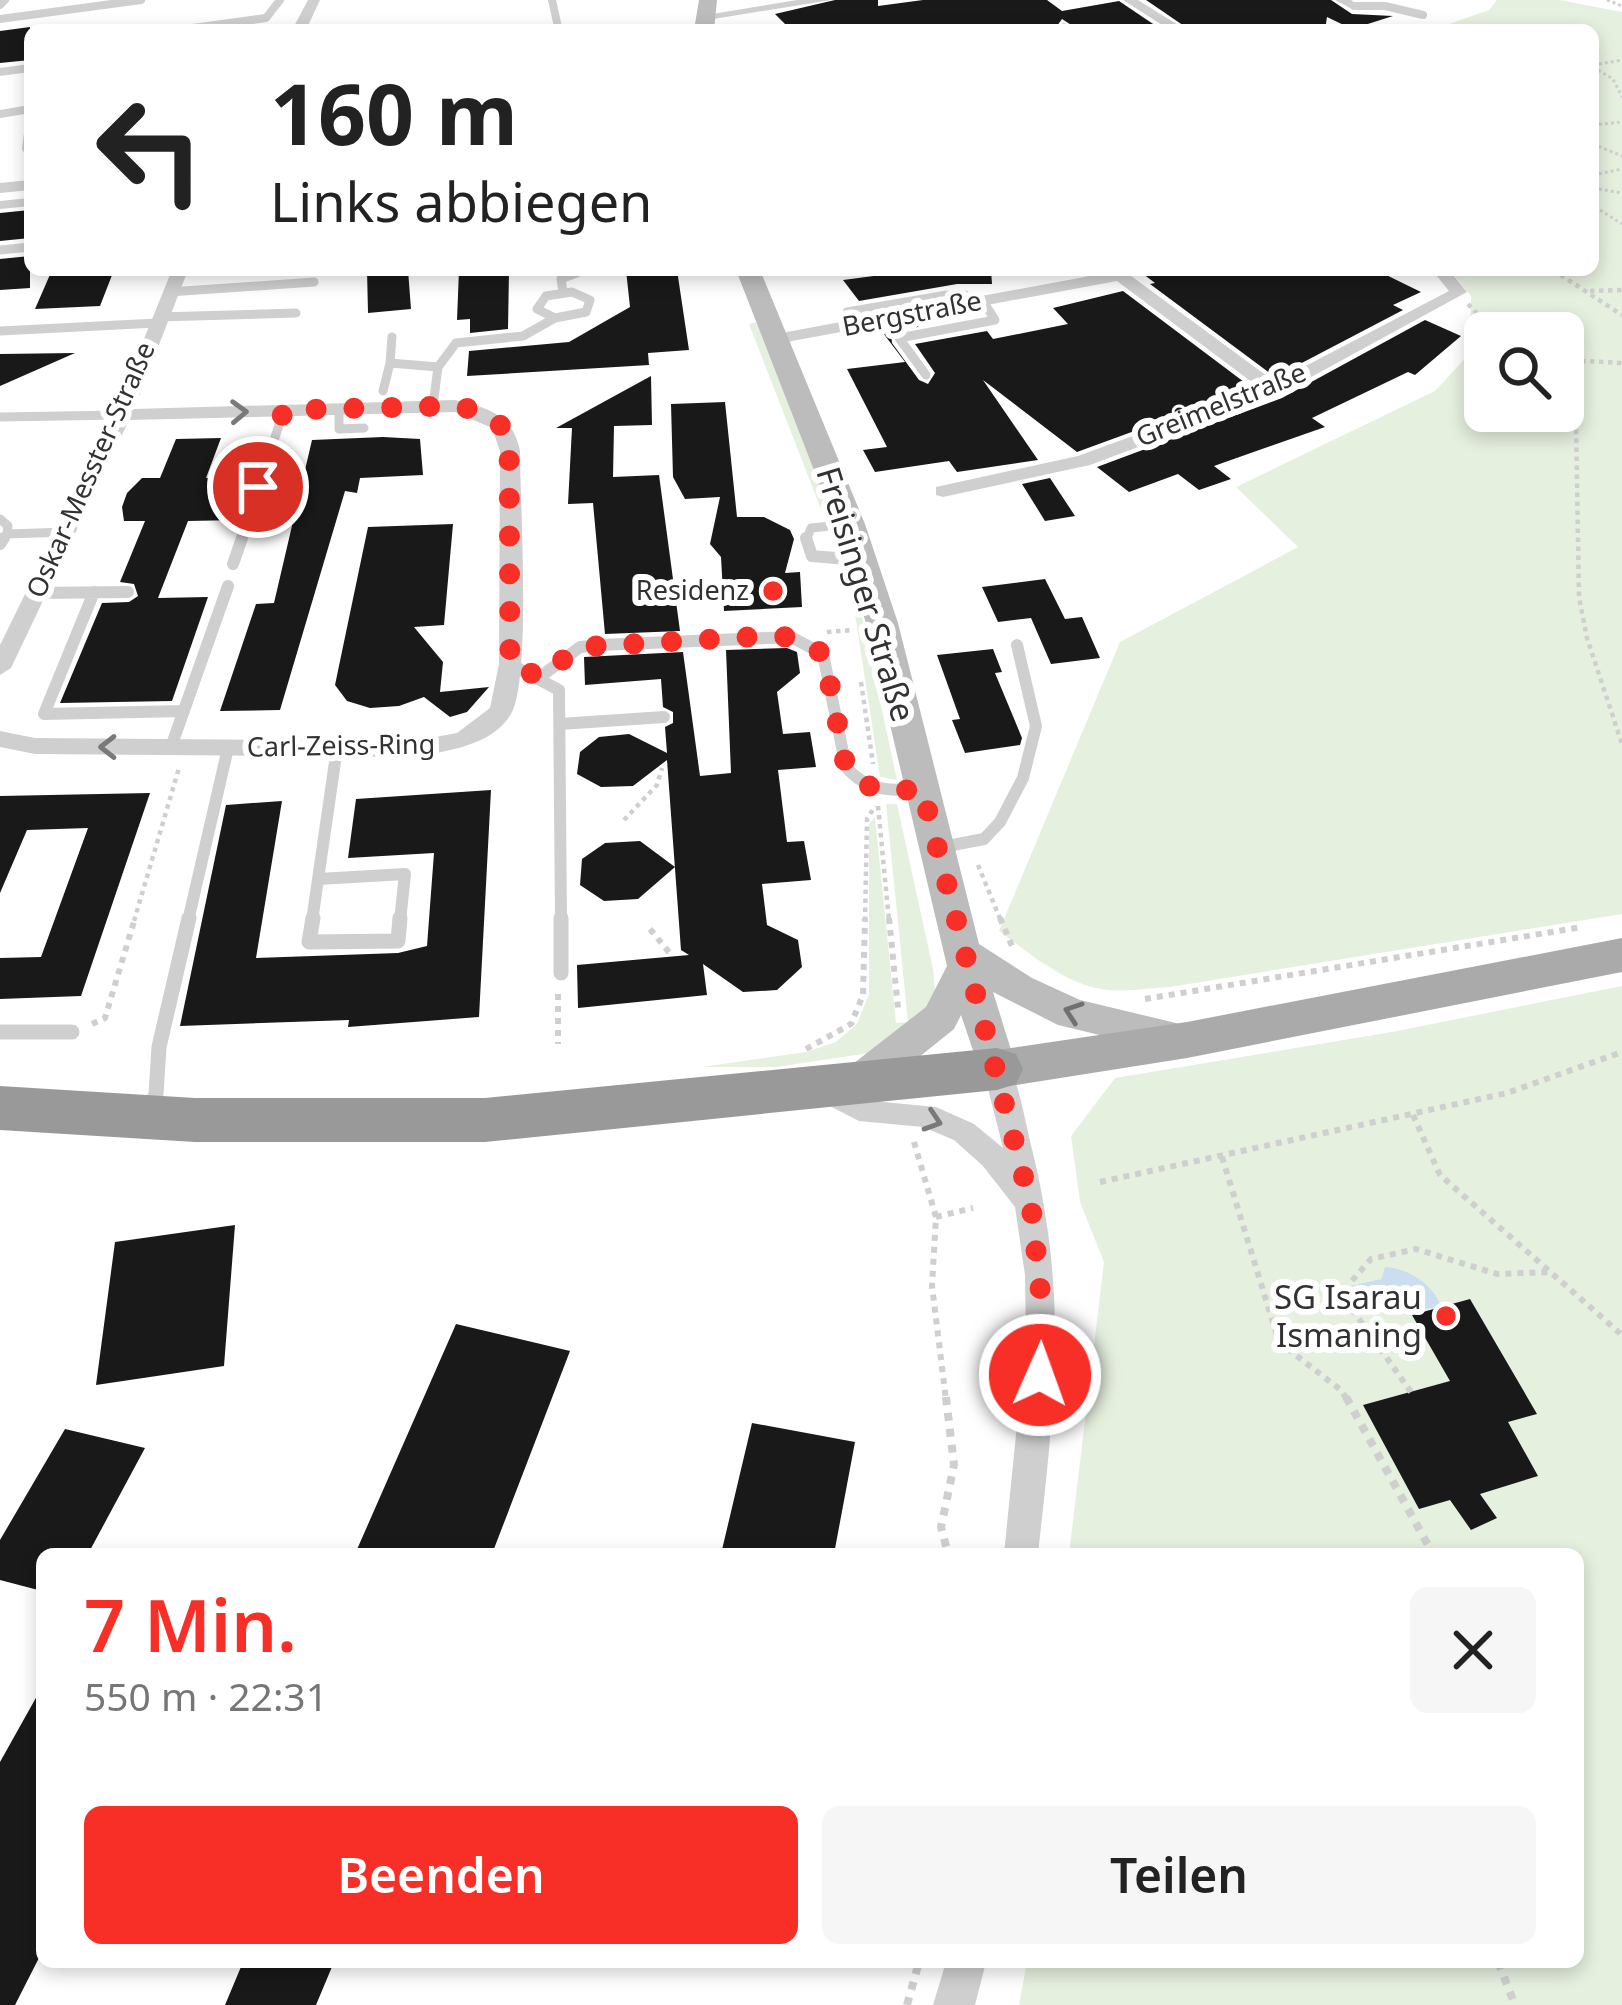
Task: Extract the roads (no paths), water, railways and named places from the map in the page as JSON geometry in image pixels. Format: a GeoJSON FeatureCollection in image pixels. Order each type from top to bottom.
{"type":"FeatureCollection","features":[{"type":"Feature","properties":{"kind":"highway"},"geometry":{"type":"LineString","coordinates":[[0,1108],[146,1117],[485,1120],[997,1069]]}},
{"type":"Feature","properties":{"kind":"main road","name":"Freisinger Straße"},"geometry":{"type":"LineString","coordinates":[[750,276],[850,524],[896,670],[922,789],[953,846],[964,960],[997,1069]]}},
{"type":"Feature","properties":{"kind":"main road"},"geometry":{"type":"LineString","coordinates":[[997,1069],[1187,1040],[1607,940]]}},
{"type":"Feature","properties":{"kind":"main road"},"geometry":{"type":"LineString","coordinates":[[838,1088],[940,1018],[964,960],[1072,1013],[1187,1040]]}},
{"type":"Feature","properties":{"kind":"street"},"geometry":{"type":"LineString","coordinates":[[706,19],[825,0]]}},
{"type":"Feature","properties":{"kind":"street"},"geometry":{"type":"LineString","coordinates":[[1129,0],[1169,24]]}},
{"type":"Feature","properties":{"kind":"street","name":"Oskar-Messter-Straße"},"geometry":{"type":"LineString","coordinates":[[0,668],[11,623],[36,593],[67,532],[122,415],[177,276]]}},
{"type":"Feature","properties":{"kind":"street","name":"Bergstraße"},"geometry":{"type":"LineString","coordinates":[[776,339],[1101,276]]}},
{"type":"Feature","properties":{"kind":"street"},"geometry":{"type":"LineString","coordinates":[[1119,276],[1274,390]]}},
{"type":"Feature","properties":{"kind":"street","name":"Greimelstraße"},"geometry":{"type":"LineString","coordinates":[[944,491],[1082,461],[1274,390],[1459,292],[1445,276]]}},
{"type":"Feature","properties":{"kind":"street","name":"Carl-Zeiss-Ring"},"geometry":{"type":"LineString","coordinates":[[2,744],[440,747],[464,740],[501,711],[510,664],[509,438],[503,427],[475,410],[434,406],[122,415]]}},
{"type":"Feature","properties":{"kind":"street","name":"Freisinger Straße"},"geometry":{"type":"LineString","coordinates":[[997,1069],[1031,1205],[1040,1264],[1042,1350],[1022,1548]]}},
{"type":"Feature","properties":{"kind":"street","name":"Freisinger Straße"},"geometry":{"type":"LineString","coordinates":[[838,1088],[869,1113],[926,1115],[964,1132],[993,1157],[1031,1205]]}},
{"type":"Feature","properties":{"kind":"street"},"geometry":{"type":"LineString","coordinates":[[955,2005],[964,1968]]}},
{"type":"Feature","properties":{"kind":"lane"},"geometry":{"type":"LineString","coordinates":[[0,19],[141,0]]}},
{"type":"Feature","properties":{"kind":"lane"},"geometry":{"type":"LineString","coordinates":[[222,24],[266,18],[280,0]]}},
{"type":"Feature","properties":{"kind":"lane"},"geometry":{"type":"LineString","coordinates":[[1347,3],[1424,15]]}},
{"type":"Feature","properties":{"kind":"lane"},"geometry":{"type":"LineString","coordinates":[[614,24],[706,19]]}},
{"type":"Feature","properties":{"kind":"lane"},"geometry":{"type":"LineString","coordinates":[[563,292],[561,279],[569,276]]}},
{"type":"Feature","properties":{"kind":"lane"},"geometry":{"type":"LineString","coordinates":[[169,292],[314,282]]}},
{"type":"Feature","properties":{"kind":"lane"},"geometry":{"type":"LineString","coordinates":[[563,292],[586,296],[590,308],[572,318],[541,313],[537,304],[563,292]]}},
{"type":"Feature","properties":{"kind":"lane"},"geometry":{"type":"LineString","coordinates":[[847,311],[959,293],[983,301],[995,320],[898,338],[926,375]]}},
{"type":"Feature","properties":{"kind":"lane"},"geometry":{"type":"LineString","coordinates":[[0,331],[296,313]]}},
{"type":"Feature","properties":{"kind":"lane"},"geometry":{"type":"LineString","coordinates":[[434,406],[438,367],[456,343],[547,329],[555,318]]}},
{"type":"Feature","properties":{"kind":"lane"},"geometry":{"type":"LineString","coordinates":[[383,391],[392,337]]}},
{"type":"Feature","properties":{"kind":"lane"},"geometry":{"type":"LineString","coordinates":[[389,363],[438,367]]}},
{"type":"Feature","properties":{"kind":"lane"},"geometry":{"type":"LineString","coordinates":[[339,409],[339,429],[364,428]]}},
{"type":"Feature","properties":{"kind":"lane"},"geometry":{"type":"LineString","coordinates":[[233,564],[284,410]]}},
{"type":"Feature","properties":{"kind":"lane"},"geometry":{"type":"LineString","coordinates":[[0,417],[122,415]]}},
{"type":"Feature","properties":{"kind":"lane"},"geometry":{"type":"LineString","coordinates":[[0,519],[8,526],[4,539],[67,532]]}},
{"type":"Feature","properties":{"kind":"lane"},"geometry":{"type":"LineString","coordinates":[[850,524],[812,528],[806,538],[812,556],[820,560],[862,560]]}},
{"type":"Feature","properties":{"kind":"lane"},"geometry":{"type":"LineString","coordinates":[[178,747],[184,711],[228,586]]}},
{"type":"Feature","properties":{"kind":"lane"},"geometry":{"type":"LineString","coordinates":[[94,592],[44,714],[184,711]]}},
{"type":"Feature","properties":{"kind":"lane"},"geometry":{"type":"LineString","coordinates":[[36,593],[128,592]]}},
{"type":"Feature","properties":{"kind":"lane"},"geometry":{"type":"LineString","coordinates":[[540,677],[580,647],[790,637],[824,654],[846,767],[854,778],[865,786],[891,791],[922,789]]}},
{"type":"Feature","properties":{"kind":"lane"},"geometry":{"type":"LineString","coordinates":[[953,846],[987,838],[1002,821],[1035,740],[1034,703],[1018,645]]}},
{"type":"Feature","properties":{"kind":"lane"},"geometry":{"type":"LineString","coordinates":[[510,664],[560,690],[561,973]]}},
{"type":"Feature","properties":{"kind":"lane"},"geometry":{"type":"LineString","coordinates":[[560,724],[664,717]]}},
{"type":"Feature","properties":{"kind":"lane"},"geometry":{"type":"LineString","coordinates":[[146,1117],[156,1094],[159,1047],[228,748]]}},
{"type":"Feature","properties":{"kind":"lane"},"geometry":{"type":"LineString","coordinates":[[320,879],[405,874],[398,940],[309,943],[337,748]]}},
{"type":"Feature","properties":{"kind":"lane"},"geometry":{"type":"LineString","coordinates":[[0,1032],[71,1032]]}},
{"type":"Feature","properties":{"kind":"water"},"geometry":{"type":"Polygon","coordinates":[[[1385,1267],[1419,1279],[1441,1307],[1422,1309],[1380,1284],[1385,1267]]]}},
{"type":"Feature","properties":{"kind":"waterway"},"geometry":{"type":"LineString","coordinates":[[1332,1295],[1380,1284]]}},
{"type":"Feature","properties":{"kind":"place","name":"Residenz"},"geometry":{"type":"Point","coordinates":[773,591]}},
{"type":"Feature","properties":{"kind":"place","name":"SG Isarau Ismaning"},"geometry":{"type":"Point","coordinates":[1446,1316]}}]}
